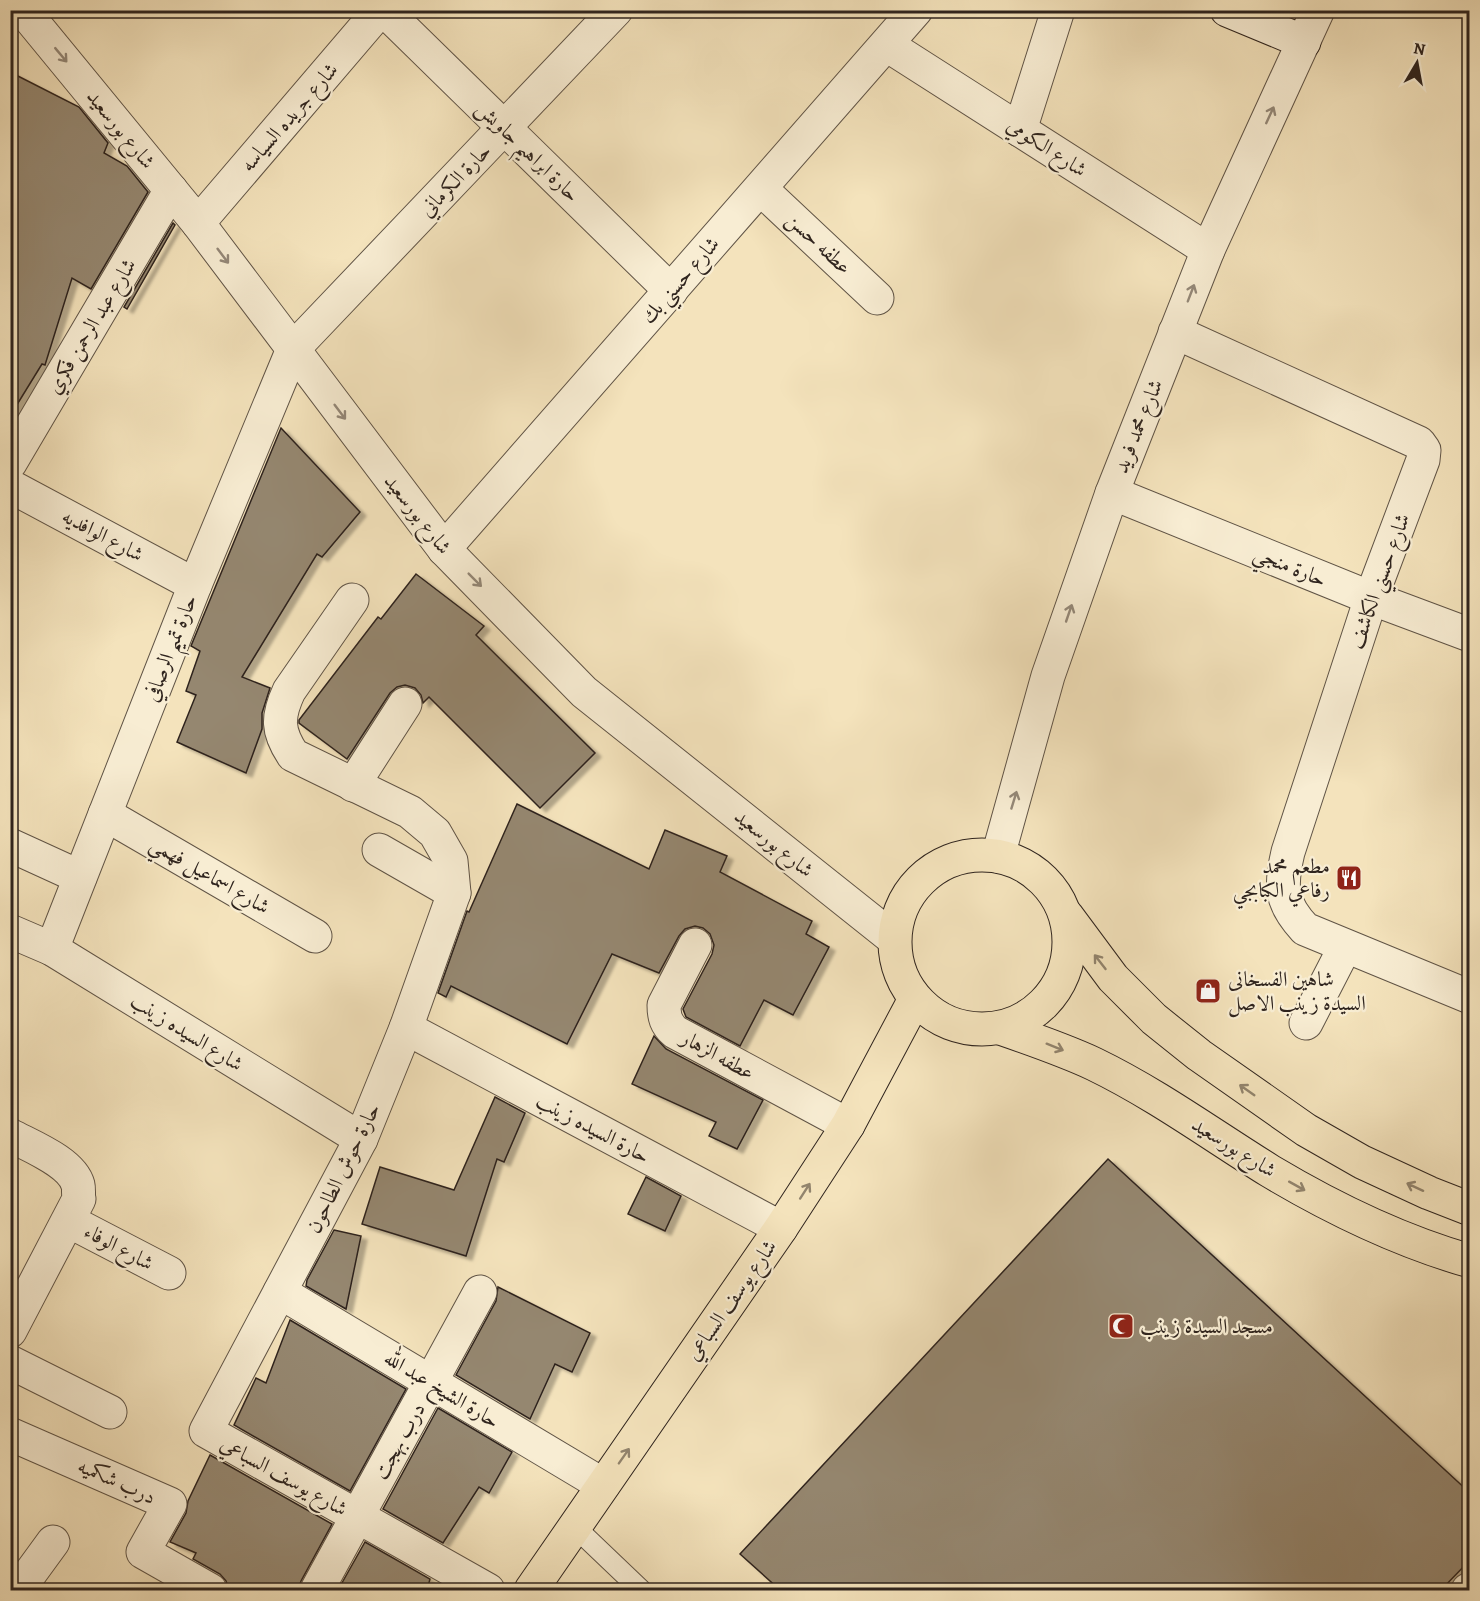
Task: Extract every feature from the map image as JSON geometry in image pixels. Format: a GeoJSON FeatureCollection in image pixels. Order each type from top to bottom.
{"type":"FeatureCollection","features":[{"type":"Feature","properties":{"kind":"main road"},"geometry":{"type":"LineString","coordinates":[[1066,914],[1070,951],[1058,986],[1034,1014],[1000,1028],[976,1030],[953,1025],[932,1014],[915,999],[903,980],[896,960],[894,939],[901,909],[916,884],[939,866],[968,856],[998,856],[1020,863],[1040,876],[1055,894],[1066,914],[1113,978],[1154,1019],[1199,1055],[1306,1130],[1353,1157],[1429,1193],[1470,1209]]}},
{"type":"Feature","properties":{"kind":"main road","name":"شارع يوسف السباعي"},"geometry":{"type":"LineString","coordinates":[[531,1590],[781,1228],[848,1125],[915,999]]}},
{"type":"Feature","properties":{"kind":"main road","name":"شارع بورسعيد"},"geometry":{"type":"LineString","coordinates":[[1000,1028],[1052,1046],[1095,1065],[1139,1089],[1271,1171],[1333,1205],[1396,1235],[1470,1261]]}},
{"type":"Feature","properties":{"kind":"street","name":"شارع بورسعيد"},"geometry":{"type":"LineString","coordinates":[[23,10],[198,223],[444,549],[584,692],[894,939]]}},
{"type":"Feature","properties":{"kind":"street","name":"شارع جريده السياسه"},"geometry":{"type":"LineString","coordinates":[[198,223],[380,10]]}},
{"type":"Feature","properties":{"kind":"street","name":"حارة ابراهيم جاويش"},"geometry":{"type":"LineString","coordinates":[[384,10],[671,291]]}},
{"type":"Feature","properties":{"kind":"street","name":"حارة الكرماني"},"geometry":{"type":"LineString","coordinates":[[293,349],[616,10]]}},
{"type":"Feature","properties":{"kind":"street","name":"شارع حسني بك"},"geometry":{"type":"LineString","coordinates":[[444,549],[916,10]]}},
{"type":"Feature","properties":{"kind":"street"},"geometry":{"type":"LineString","coordinates":[[1020,130],[1058,10]]}},
{"type":"Feature","properties":{"kind":"street"},"geometry":{"type":"LineString","coordinates":[[1227,10],[1304,42]]}},
{"type":"Feature","properties":{"kind":"street","name":"شارع محمد فريد"},"geometry":{"type":"LineString","coordinates":[[998,856],[1048,676],[1112,493],[1208,250],[1318,10]]}},
{"type":"Feature","properties":{"kind":"street","name":"شارع الكومي"},"geometry":{"type":"LineString","coordinates":[[887,45],[1208,250]]}},
{"type":"Feature","properties":{"kind":"street","name":"عطفه حسن"},"geometry":{"type":"LineString","coordinates":[[761,189],[877,298]]}},
{"type":"Feature","properties":{"kind":"street","name":"شارع عبد الرحمن فكري"},"geometry":{"type":"LineString","coordinates":[[10,463],[171,190]]}},
{"type":"Feature","properties":{"kind":"street","name":"شارع حسني الكاشف"},"geometry":{"type":"LineString","coordinates":[[1175,332],[1419,443],[1424,450],[1423,460],[1371,598],[1283,873],[1283,894],[1292,915],[1305,929],[1470,997]]}},
{"type":"Feature","properties":{"kind":"street","name":"حارة تميم الرصافي"},"geometry":{"type":"LineString","coordinates":[[52,949],[195,585],[293,349]]}},
{"type":"Feature","properties":{"kind":"street","name":"شارع الوافديه"},"geometry":{"type":"LineString","coordinates":[[10,486],[195,585]]}},
{"type":"Feature","properties":{"kind":"street","name":"حارة منجي"},"geometry":{"type":"LineString","coordinates":[[1112,493],[1371,598],[1470,635]]}},
{"type":"Feature","properties":{"kind":"street"},"geometry":{"type":"LineString","coordinates":[[352,600],[289,691],[282,707],[280,724],[284,741],[293,755],[410,812],[435,833],[451,861],[454,893]]}},
{"type":"Feature","properties":{"kind":"street"},"geometry":{"type":"LineString","coordinates":[[353,785],[405,704]]}},
{"type":"Feature","properties":{"kind":"street","name":"شارع اسماعيل فهمي"},"geometry":{"type":"LineString","coordinates":[[105,814],[315,936]]}},
{"type":"Feature","properties":{"kind":"street"},"geometry":{"type":"LineString","coordinates":[[10,845],[80,877]]}},
{"type":"Feature","properties":{"kind":"street"},"geometry":{"type":"LineString","coordinates":[[379,850],[454,893]]}},
{"type":"Feature","properties":{"kind":"street","name":"حارة حوش الطاحون"},"geometry":{"type":"LineString","coordinates":[[206,1431],[361,1139],[406,1028],[454,893]]}},
{"type":"Feature","properties":{"kind":"street","name":"شارع السيده زينب"},"geometry":{"type":"LineString","coordinates":[[10,931],[52,949],[361,1139]]}},
{"type":"Feature","properties":{"kind":"street","name":"عطفه الزهار"},"geometry":{"type":"LineString","coordinates":[[695,945],[664,1005],[664,1016],[668,1025],[675,1032],[848,1125]]}},
{"type":"Feature","properties":{"kind":"street"},"geometry":{"type":"LineString","coordinates":[[1306,1023],[1346,947]]}},
{"type":"Feature","properties":{"kind":"street","name":"حارة السيده زينب"},"geometry":{"type":"LineString","coordinates":[[406,1028],[781,1228]]}},
{"type":"Feature","properties":{"kind":"street"},"geometry":{"type":"LineString","coordinates":[[10,1135],[71,1171],[78,1184],[79,1199],[10,1331]]}},
{"type":"Feature","properties":{"kind":"street","name":"شارع الوفاء"},"geometry":{"type":"LineString","coordinates":[[69,1221],[169,1273]]}},
{"type":"Feature","properties":{"kind":"street","name":"حارة الشيخ عبد الله"},"geometry":{"type":"LineString","coordinates":[[280,1292],[603,1485]]}},
{"type":"Feature","properties":{"kind":"street","name":"درب بهجت"},"geometry":{"type":"LineString","coordinates":[[317,1590],[480,1292]]}},
{"type":"Feature","properties":{"kind":"street"},"geometry":{"type":"LineString","coordinates":[[10,1362],[110,1412]]}},
{"type":"Feature","properties":{"kind":"street","name":"شارع يوسف السباعي"},"geometry":{"type":"LineString","coordinates":[[206,1431],[488,1590]]}},
{"type":"Feature","properties":{"kind":"street","name":"درب شكميه"},"geometry":{"type":"LineString","coordinates":[[10,1434],[170,1504],[143,1552],[210,1590]]}},
{"type":"Feature","properties":{"kind":"street"},"geometry":{"type":"LineString","coordinates":[[18,1590],[53,1542]]}},
{"type":"Feature","properties":{"kind":"lane"},"geometry":{"type":"LineString","coordinates":[[575,1527],[641,1590]]}},
{"type":"Feature","properties":{"kind":"building"},"geometry":{"type":"Polygon","coordinates":[[[10,72],[79,107],[108,143],[104,153],[127,166],[148,192],[91,289],[72,278],[45,365],[42,364],[10,416],[10,72]]]}},
{"type":"Feature","properties":{"kind":"building"},"geometry":{"type":"Polygon","coordinates":[[[173,223],[175,225],[127,309],[124,307],[173,223]]]}},
{"type":"Feature","properties":{"kind":"building"},"geometry":{"type":"Polygon","coordinates":[[[281,428],[360,512],[322,557],[317,554],[242,677],[270,688],[262,713],[262,729],[246,773],[177,742],[196,695],[186,691],[200,651],[191,646],[281,428]]]}},
{"type":"Feature","properties":{"kind":"building"},"geometry":{"type":"Polygon","coordinates":[[[416,574],[484,626],[476,635],[595,753],[540,808],[429,697],[423,703],[421,695],[415,688],[405,685],[397,687],[390,693],[347,759],[299,723],[378,617],[381,619],[416,574]]]}},
{"type":"Feature","properties":{"kind":"building"},"geometry":{"type":"Polygon","coordinates":[[[517,804],[649,869],[665,830],[727,856],[720,872],[812,921],[806,934],[829,947],[793,1015],[764,1000],[740,1046],[686,1017],[683,1009],[712,954],[714,945],[710,934],[703,928],[695,926],[685,929],[679,936],[659,973],[612,954],[567,1044],[451,986],[446,997],[438,993],[467,911],[469,912],[517,804]]]}},
{"type":"Feature","properties":{"kind":"building"},"geometry":{"type":"Polygon","coordinates":[[[654,1036],[666,1049],[763,1100],[737,1149],[709,1136],[716,1122],[632,1084],[654,1036]]]}},
{"type":"Feature","properties":{"kind":"building"},"geometry":{"type":"Polygon","coordinates":[[[495,1097],[525,1113],[504,1162],[497,1159],[466,1256],[362,1224],[380,1167],[454,1190],[495,1097]]]}},
{"type":"Feature","properties":{"kind":"building","name":"مسجد السيدة زينب"},"geometry":{"type":"Polygon","coordinates":[[[1108,1159],[1470,1493],[1470,1560],[1441,1590],[780,1590],[740,1554],[1108,1159]]]}},
{"type":"Feature","properties":{"kind":"building"},"geometry":{"type":"Polygon","coordinates":[[[646,1177],[681,1196],[665,1231],[628,1214],[646,1177]]]}},
{"type":"Feature","properties":{"kind":"building"},"geometry":{"type":"Polygon","coordinates":[[[334,1230],[361,1236],[346,1309],[306,1286],[334,1230]]]}},
{"type":"Feature","properties":{"kind":"building"},"geometry":{"type":"Polygon","coordinates":[[[498,1287],[590,1333],[572,1372],[555,1364],[530,1419],[456,1375],[496,1301],[498,1287]]]}},
{"type":"Feature","properties":{"kind":"building"},"geometry":{"type":"Polygon","coordinates":[[[290,1320],[406,1389],[350,1491],[234,1425],[256,1378],[266,1383],[290,1320]]]}},
{"type":"Feature","properties":{"kind":"building"},"geometry":{"type":"Polygon","coordinates":[[[438,1408],[512,1452],[489,1493],[479,1487],[443,1543],[383,1509],[438,1408]]]}},
{"type":"Feature","properties":{"kind":"building"},"geometry":{"type":"Polygon","coordinates":[[[210,1455],[332,1524],[298,1590],[229,1590],[220,1574],[193,1559],[196,1553],[170,1542],[186,1513],[188,1501],[210,1455]]]}},
{"type":"Feature","properties":{"kind":"building"},"geometry":{"type":"Polygon","coordinates":[[[365,1542],[430,1579],[427,1590],[338,1590],[365,1542]]]}},
{"type":"Feature","properties":{"kind":"place","name":"مطعم محمد رفاعي الكبابجي"},"geometry":{"type":"Point","coordinates":[1349,878]}},
{"type":"Feature","properties":{"kind":"place","name":"شاهين الفسخانى السيدة زينب الاصل"},"geometry":{"type":"Point","coordinates":[1208,991]}},
{"type":"Feature","properties":{"kind":"place","name":"مسجد السيدة زينب"},"geometry":{"type":"Point","coordinates":[1121,1326]}}]}
